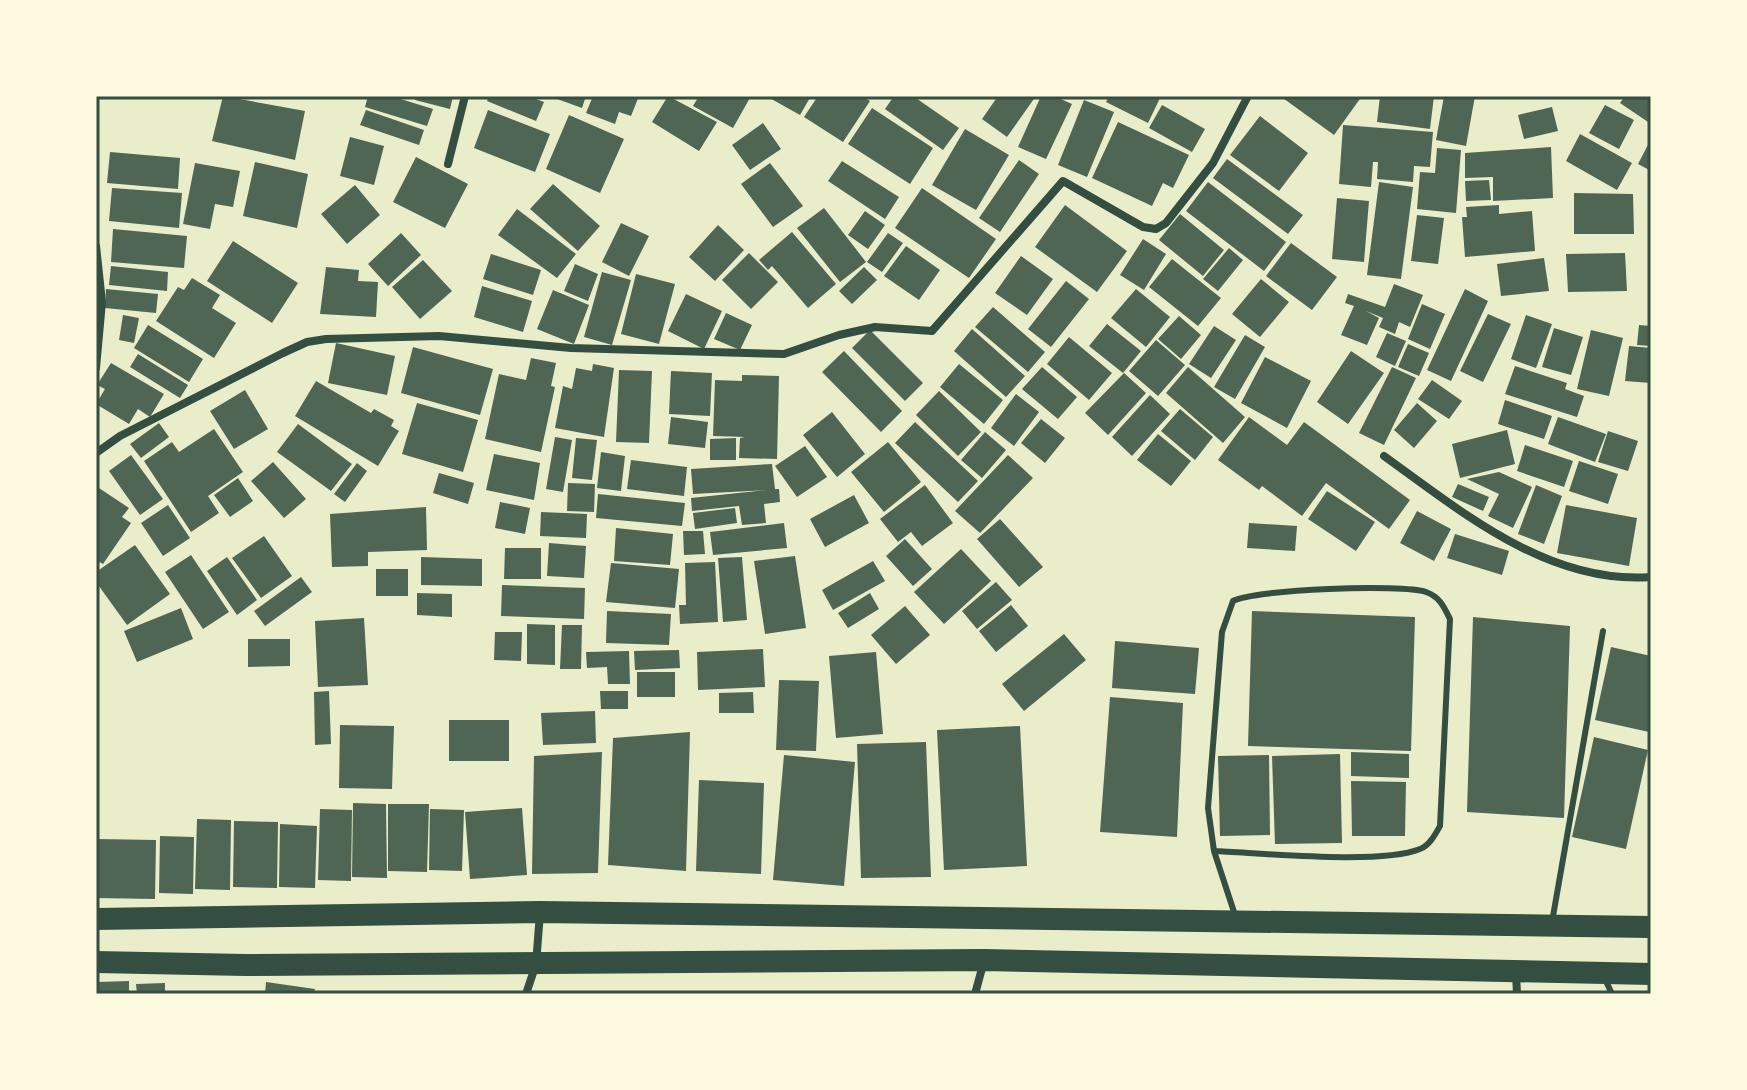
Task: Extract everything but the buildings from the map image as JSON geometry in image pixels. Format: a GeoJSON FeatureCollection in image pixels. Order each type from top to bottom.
{"type":"FeatureCollection","features":[{"type":"Feature","properties":{"kind":"highway"},"geometry":{"type":"LineString","coordinates":[[96,919],[540,912],[1651,927]]}},
{"type":"Feature","properties":{"kind":"highway"},"geometry":{"type":"LineString","coordinates":[[96,962],[536,964],[984,960],[1517,983],[1607,984],[1651,974]]}},
{"type":"Feature","properties":{"kind":"street"},"geometry":{"type":"LineString","coordinates":[[448,164],[465,96]]}},
{"type":"Feature","properties":{"kind":"street"},"geometry":{"type":"LineString","coordinates":[[96,453],[120,436],[283,353],[307,342],[326,339],[439,336],[571,348],[784,354],[839,335],[875,327],[932,331],[1063,181],[1143,227],[1156,229],[1166,223],[1213,163],[1248,96]]}},
{"type":"Feature","properties":{"kind":"street"},"geometry":{"type":"LineString","coordinates":[[96,246],[102,327],[96,368]]}},
{"type":"Feature","properties":{"kind":"street"},"geometry":{"type":"LineString","coordinates":[[1384,456],[1467,515],[1558,566],[1596,575],[1651,577]]}},
{"type":"Feature","properties":{"kind":"street"},"geometry":{"type":"LineString","coordinates":[[526,994],[536,964],[540,912]]}},
{"type":"Feature","properties":{"kind":"street"},"geometry":{"type":"LineString","coordinates":[[975,994],[984,960]]}},
{"type":"Feature","properties":{"kind":"lane"},"geometry":{"type":"LineString","coordinates":[[1214,851],[1380,856],[1423,848],[1433,838],[1440,826],[1450,619],[1441,601],[1425,592],[1395,589],[1257,593],[1233,601],[1222,632],[1208,808],[1214,851],[1238,923]]}},
{"type":"Feature","properties":{"kind":"lane"},"geometry":{"type":"LineString","coordinates":[[1552,926],[1603,631]]}}]}
